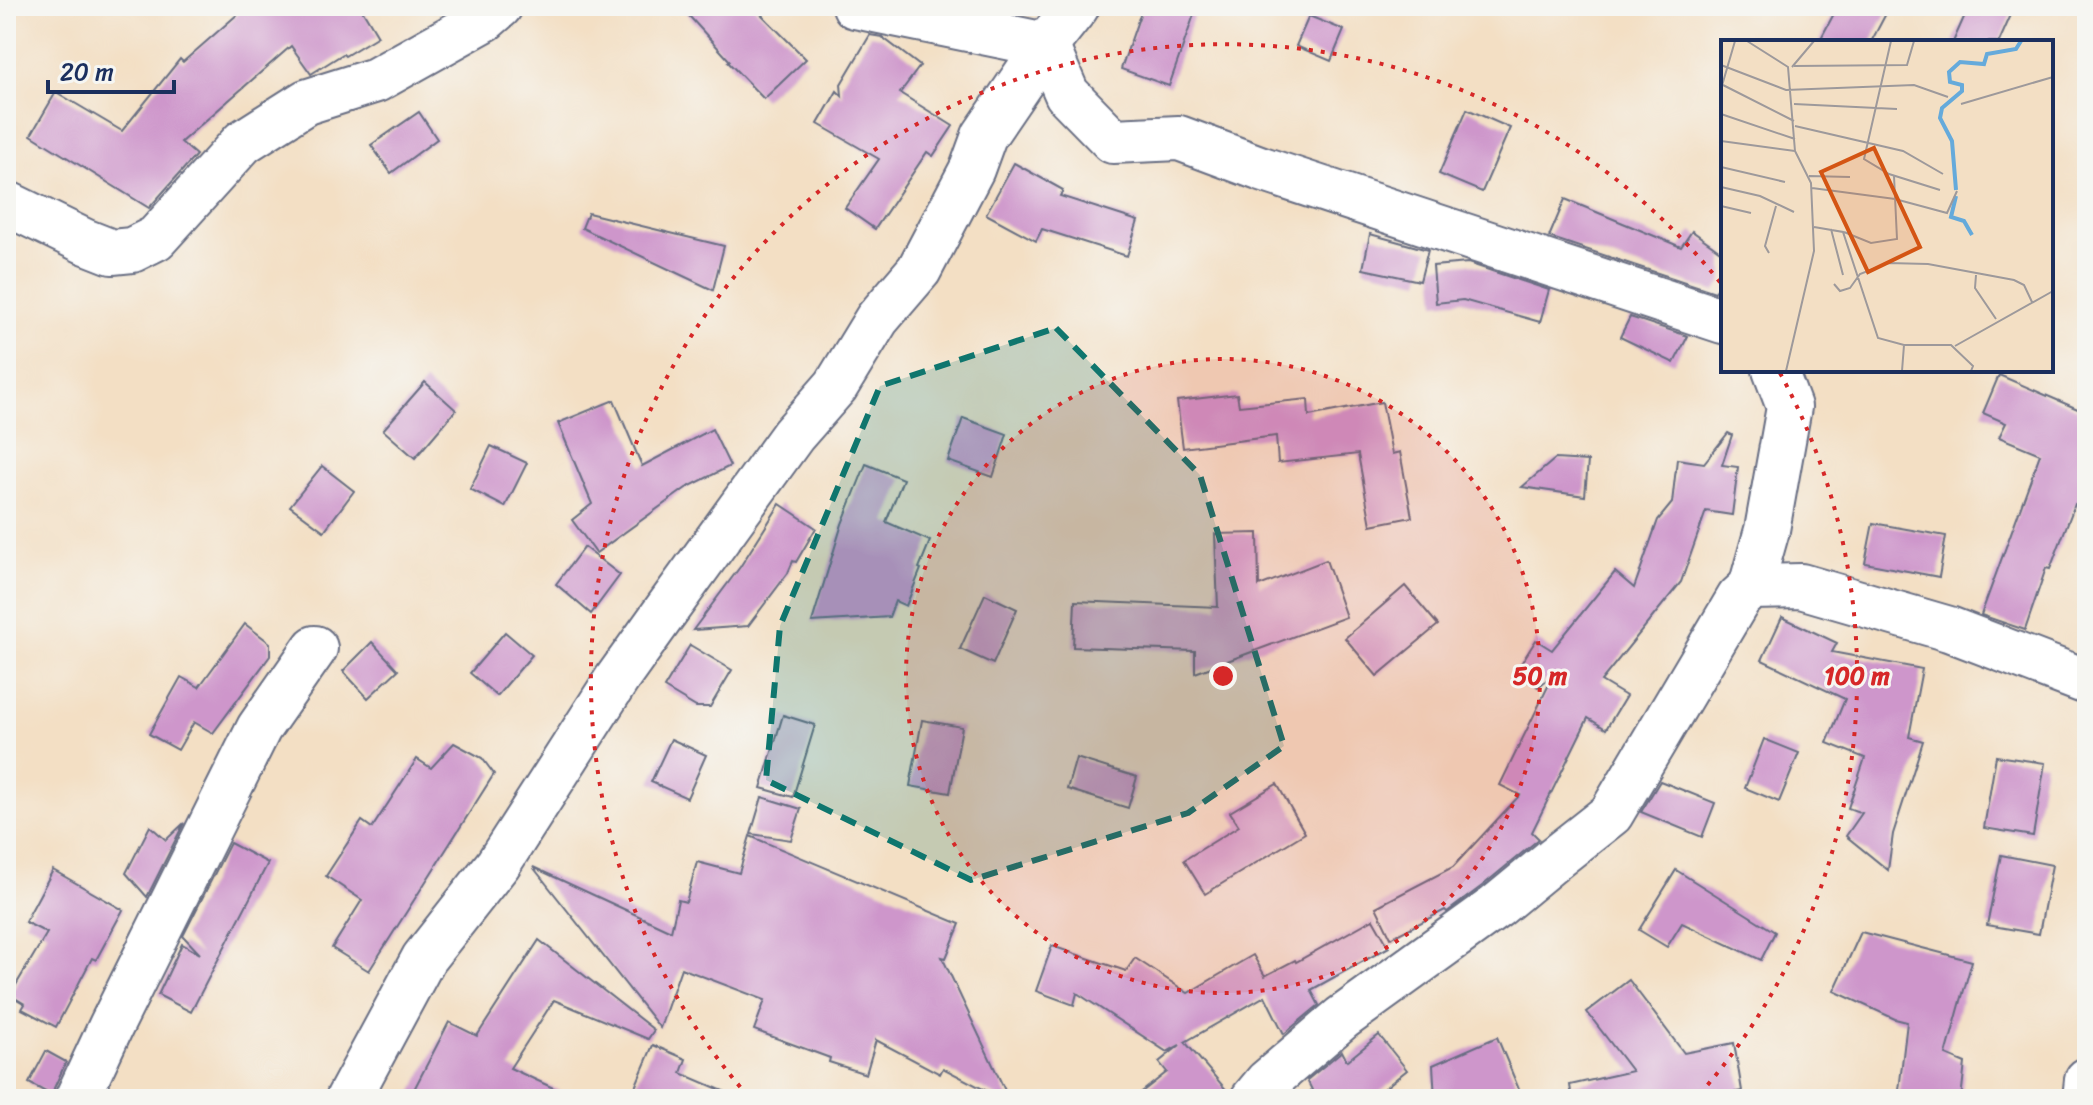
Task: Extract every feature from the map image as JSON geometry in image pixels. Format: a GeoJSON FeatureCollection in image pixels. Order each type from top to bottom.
{"type":"FeatureCollection","features":[{"type":"Feature","properties":{"kind":"street"},"geometry":{"type":"LineString","coordinates":[[6,203],[112,252],[132,250],[156,238],[243,142],[306,102],[376,80],[485,19],[500,6]]}},
{"type":"Feature","properties":{"kind":"street"},"geometry":{"type":"LineString","coordinates":[[855,6],[1046,45]]}},
{"type":"Feature","properties":{"kind":"street"},"geometry":{"type":"LineString","coordinates":[[348,1099],[424,958],[498,864],[617,679],[662,616],[793,435],[836,386],[877,319],[919,270],[972,169],[984,136],[1046,45],[1077,6]]}},
{"type":"Feature","properties":{"kind":"street"},"geometry":{"type":"LineString","coordinates":[[1046,45],[1067,94],[1113,141],[1179,138],[1262,169],[1721,320]]}},
{"type":"Feature","properties":{"kind":"street"},"geometry":{"type":"LineString","coordinates":[[1253,1099],[1267,1082],[1342,1018],[1497,906],[1611,814],[1739,598],[1751,587],[1767,530],[1789,407],[1776,372]]}},
{"type":"Feature","properties":{"kind":"street"},"geometry":{"type":"LineString","coordinates":[[1751,587],[1801,586],[1949,629],[2087,682]]}},
{"type":"Feature","properties":{"kind":"street"},"geometry":{"type":"LineString","coordinates":[[77,1099],[259,728],[315,648]]}},
{"type":"Feature","properties":{"kind":"street"},"geometry":{"type":"LineString","coordinates":[[2085,1099],[2087,1080]]}},
{"type":"Feature","properties":{"kind":"highlighted area"},"geometry":{"type":"Polygon","coordinates":[[[1056,328],[1200,475],[1284,746],[1188,813],[971,880],[766,780],[780,626],[880,386],[1056,328]]]}},
{"type":"Feature","properties":{"kind":"building"},"geometry":{"type":"Polygon","coordinates":[[[247,6],[360,6],[378,36],[311,74],[291,46],[181,142],[196,155],[149,208],[31,135],[56,92],[122,131],[180,59],[183,62],[247,6]]]}},
{"type":"Feature","properties":{"kind":"building"},"geometry":{"type":"Polygon","coordinates":[[[680,6],[753,6],[806,59],[764,99],[680,6]]]}},
{"type":"Feature","properties":{"kind":"building"},"geometry":{"type":"Polygon","coordinates":[[[1143,6],[1197,6],[1169,86],[1121,69],[1143,6]]]}},
{"type":"Feature","properties":{"kind":"building"},"geometry":{"type":"Polygon","coordinates":[[[1838,6],[1890,6],[1872,40],[1820,40],[1838,6]]]}},
{"type":"Feature","properties":{"kind":"building"},"geometry":{"type":"Polygon","coordinates":[[[1969,6],[1992,6],[2011,15],[2000,40],[1954,40],[1969,6]]]}},
{"type":"Feature","properties":{"kind":"building"},"geometry":{"type":"Polygon","coordinates":[[[1309,16],[1344,30],[1331,61],[1296,46],[1309,16]]]}},
{"type":"Feature","properties":{"kind":"building"},"geometry":{"type":"Polygon","coordinates":[[[870,35],[882,37],[920,66],[900,93],[953,126],[933,156],[927,152],[875,229],[845,208],[879,159],[818,124],[837,91],[842,96],[841,84],[870,35]]]}},
{"type":"Feature","properties":{"kind":"building"},"geometry":{"type":"Polygon","coordinates":[[[1467,109],[1510,128],[1482,192],[1439,174],[1467,109]]]}},
{"type":"Feature","properties":{"kind":"building"},"geometry":{"type":"Polygon","coordinates":[[[419,112],[437,139],[391,173],[371,145],[419,112]]]}},
{"type":"Feature","properties":{"kind":"building"},"geometry":{"type":"Polygon","coordinates":[[[1014,163],[1063,190],[1060,196],[1138,221],[1127,256],[1042,229],[1036,241],[986,214],[1014,163]]]}},
{"type":"Feature","properties":{"kind":"building"},"geometry":{"type":"Polygon","coordinates":[[[1565,199],[1681,247],[1692,231],[1721,252],[1721,283],[1715,292],[1549,237],[1565,199]]]}},
{"type":"Feature","properties":{"kind":"building"},"geometry":{"type":"Polygon","coordinates":[[[588,213],[724,246],[713,290],[582,228],[588,213]]]}},
{"type":"Feature","properties":{"kind":"building"},"geometry":{"type":"Polygon","coordinates":[[[1370,234],[1428,250],[1420,281],[1363,269],[1370,234]]]}},
{"type":"Feature","properties":{"kind":"building"},"geometry":{"type":"Polygon","coordinates":[[[1468,263],[1549,290],[1540,322],[1463,300],[1436,303],[1433,266],[1468,263]]]}},
{"type":"Feature","properties":{"kind":"building"},"geometry":{"type":"Polygon","coordinates":[[[1630,317],[1688,336],[1674,363],[1620,337],[1630,317]]]}},
{"type":"Feature","properties":{"kind":"building"},"geometry":{"type":"Polygon","coordinates":[[[1999,375],[2087,413],[2087,509],[2075,504],[2050,569],[2046,568],[2025,630],[1981,615],[2040,454],[1999,437],[2006,423],[1983,413],[1999,375]]]}},
{"type":"Feature","properties":{"kind":"building"},"geometry":{"type":"Polygon","coordinates":[[[425,382],[456,410],[415,458],[383,430],[425,382]]]}},
{"type":"Feature","properties":{"kind":"building"},"geometry":{"type":"Polygon","coordinates":[[[1237,394],[1239,406],[1308,399],[1309,416],[1382,402],[1392,454],[1400,452],[1412,517],[1371,525],[1358,454],[1278,463],[1276,436],[1183,448],[1177,401],[1237,394]]]}},
{"type":"Feature","properties":{"kind":"building"},"geometry":{"type":"Polygon","coordinates":[[[614,400],[642,466],[712,429],[730,466],[686,488],[596,553],[572,520],[592,504],[558,423],[614,400]]]}},
{"type":"Feature","properties":{"kind":"building"},"geometry":{"type":"Polygon","coordinates":[[[963,418],[1007,434],[993,477],[948,461],[963,418]]]}},
{"type":"Feature","properties":{"kind":"building"},"geometry":{"type":"Polygon","coordinates":[[[1728,433],[1732,435],[1722,465],[1738,467],[1732,515],[1706,511],[1681,582],[1601,681],[1626,696],[1606,729],[1588,718],[1532,832],[1539,839],[1447,912],[1445,910],[1391,938],[1376,907],[1453,867],[1520,795],[1500,785],[1554,674],[1538,687],[1515,673],[1536,640],[1552,650],[1615,572],[1634,588],[1658,520],[1672,503],[1677,459],[1704,463],[1728,433]]]}},
{"type":"Feature","properties":{"kind":"building"},"geometry":{"type":"Polygon","coordinates":[[[491,446],[527,463],[505,507],[470,489],[491,446]]]}},
{"type":"Feature","properties":{"kind":"building"},"geometry":{"type":"Polygon","coordinates":[[[1555,459],[1588,461],[1585,496],[1522,487],[1555,459]]]}},
{"type":"Feature","properties":{"kind":"building"},"geometry":{"type":"Polygon","coordinates":[[[866,464],[903,479],[886,522],[930,541],[921,569],[906,606],[895,601],[889,617],[812,622],[842,524],[866,464]]]}},
{"type":"Feature","properties":{"kind":"building"},"geometry":{"type":"Polygon","coordinates":[[[322,466],[354,491],[324,531],[290,506],[322,466]]]}},
{"type":"Feature","properties":{"kind":"building"},"geometry":{"type":"Polygon","coordinates":[[[780,504],[816,528],[796,562],[793,561],[788,573],[748,626],[693,630],[740,567],[780,504]]]}},
{"type":"Feature","properties":{"kind":"building"},"geometry":{"type":"Polygon","coordinates":[[[1873,523],[1946,536],[1939,577],[1865,563],[1873,523]]]}},
{"type":"Feature","properties":{"kind":"building"},"geometry":{"type":"Polygon","coordinates":[[[1258,533],[1259,586],[1326,560],[1346,617],[1195,673],[1195,651],[1073,647],[1075,601],[1218,607],[1215,534],[1258,533]]]}},
{"type":"Feature","properties":{"kind":"building"},"geometry":{"type":"Polygon","coordinates":[[[584,547],[620,575],[591,614],[556,584],[584,547]]]}},
{"type":"Feature","properties":{"kind":"building"},"geometry":{"type":"Polygon","coordinates":[[[1405,586],[1438,625],[1377,676],[1345,638],[1405,586]]]}},
{"type":"Feature","properties":{"kind":"building"},"geometry":{"type":"Polygon","coordinates":[[[985,594],[1017,609],[993,664],[960,649],[985,594]]]}},
{"type":"Feature","properties":{"kind":"building"},"geometry":{"type":"Polygon","coordinates":[[[1782,617],[1837,643],[1832,652],[1922,669],[1909,737],[1923,741],[1893,834],[1888,870],[1846,836],[1862,813],[1848,808],[1865,758],[1827,743],[1845,699],[1762,660],[1782,617]]]}},
{"type":"Feature","properties":{"kind":"building"},"geometry":{"type":"Polygon","coordinates":[[[245,624],[270,643],[270,656],[213,733],[194,722],[178,750],[149,734],[181,677],[199,687],[245,624]]]}},
{"type":"Feature","properties":{"kind":"building"},"geometry":{"type":"Polygon","coordinates":[[[505,632],[532,655],[497,696],[470,673],[505,632]]]}},
{"type":"Feature","properties":{"kind":"building"},"geometry":{"type":"Polygon","coordinates":[[[372,642],[398,670],[368,698],[343,671],[372,642]]]}},
{"type":"Feature","properties":{"kind":"building"},"geometry":{"type":"Polygon","coordinates":[[[690,645],[732,670],[710,707],[696,707],[664,688],[690,645]]]}},
{"type":"Feature","properties":{"kind":"building"},"geometry":{"type":"Polygon","coordinates":[[[783,715],[815,725],[793,797],[761,788],[783,715]]]}},
{"type":"Feature","properties":{"kind":"building"},"geometry":{"type":"Polygon","coordinates":[[[922,720],[962,727],[950,793],[910,786],[922,720]]]}},
{"type":"Feature","properties":{"kind":"building"},"geometry":{"type":"Polygon","coordinates":[[[671,739],[706,755],[687,798],[651,782],[671,739]]]}},
{"type":"Feature","properties":{"kind":"building"},"geometry":{"type":"Polygon","coordinates":[[[1764,739],[1799,753],[1779,802],[1745,788],[1764,739]]]}},
{"type":"Feature","properties":{"kind":"building"},"geometry":{"type":"Polygon","coordinates":[[[454,743],[482,758],[494,774],[369,971],[332,948],[362,900],[326,876],[362,821],[372,828],[417,759],[431,768],[454,743]]]}},
{"type":"Feature","properties":{"kind":"building"},"geometry":{"type":"Polygon","coordinates":[[[1996,756],[2045,763],[2033,836],[1984,828],[1996,756]]]}},
{"type":"Feature","properties":{"kind":"building"},"geometry":{"type":"Polygon","coordinates":[[[1076,758],[1137,777],[1128,808],[1067,789],[1076,758]]]}},
{"type":"Feature","properties":{"kind":"building"},"geometry":{"type":"Polygon","coordinates":[[[1660,781],[1715,803],[1702,837],[1641,812],[1660,781]]]}},
{"type":"Feature","properties":{"kind":"building"},"geometry":{"type":"Polygon","coordinates":[[[1277,784],[1305,833],[1205,894],[1184,860],[1239,826],[1230,812],[1277,784]]]}},
{"type":"Feature","properties":{"kind":"building"},"geometry":{"type":"Polygon","coordinates":[[[762,797],[801,809],[791,840],[751,834],[762,797]]]}},
{"type":"Feature","properties":{"kind":"building"},"geometry":{"type":"Polygon","coordinates":[[[184,823],[147,897],[126,873],[150,826],[166,840],[184,823]]]}},
{"type":"Feature","properties":{"kind":"building"},"geometry":{"type":"Polygon","coordinates":[[[750,836],[960,924],[946,958],[942,957],[1009,1099],[1002,1099],[943,1068],[940,1074],[876,1040],[866,1074],[829,1062],[830,1058],[754,1030],[765,1000],[681,968],[660,1028],[533,867],[671,931],[678,900],[686,902],[697,862],[739,873],[750,836]]]}},
{"type":"Feature","properties":{"kind":"building"},"geometry":{"type":"Polygon","coordinates":[[[230,843],[268,863],[191,1012],[158,995],[182,944],[200,954],[183,936],[230,843]]]}},
{"type":"Feature","properties":{"kind":"building"},"geometry":{"type":"Polygon","coordinates":[[[2001,855],[2052,865],[2039,934],[1987,925],[2001,855]]]}},
{"type":"Feature","properties":{"kind":"building"},"geometry":{"type":"Polygon","coordinates":[[[53,870],[123,910],[96,960],[92,958],[56,1027],[22,1009],[25,1004],[10,995],[47,933],[25,922],[53,870]]]}},
{"type":"Feature","properties":{"kind":"building"},"geometry":{"type":"Polygon","coordinates":[[[1676,870],[1775,932],[1761,960],[1682,923],[1667,947],[1639,930],[1676,870]]]}},
{"type":"Feature","properties":{"kind":"building"},"geometry":{"type":"Polygon","coordinates":[[[1373,919],[1389,947],[1311,990],[1319,1005],[1284,1034],[1265,996],[1185,1042],[1229,1093],[1229,1099],[1133,1099],[1167,1072],[1159,1062],[1180,1045],[1167,1052],[1077,993],[1074,1005],[1036,991],[1052,946],[1126,971],[1135,958],[1188,993],[1253,955],[1265,976],[1373,919]]]}},
{"type":"Feature","properties":{"kind":"building"},"geometry":{"type":"Polygon","coordinates":[[[1861,932],[1972,961],[1946,1055],[1965,1063],[1961,1099],[1898,1099],[1907,1022],[1834,991],[1861,932]]]}},
{"type":"Feature","properties":{"kind":"building"},"geometry":{"type":"Polygon","coordinates":[[[539,940],[654,1030],[648,1039],[554,1000],[510,1068],[577,1099],[409,1099],[449,1022],[477,1036],[539,940]]]}},
{"type":"Feature","properties":{"kind":"building"},"geometry":{"type":"Polygon","coordinates":[[[1629,980],[1684,1053],[1734,1043],[1742,1091],[1702,1099],[1572,1099],[1570,1085],[1632,1071],[1587,1012],[1629,980]]]}},
{"type":"Feature","properties":{"kind":"building"},"geometry":{"type":"Polygon","coordinates":[[[1379,1035],[1407,1070],[1371,1099],[1301,1099],[1312,1090],[1307,1080],[1342,1051],[1347,1061],[1379,1035]]]}},
{"type":"Feature","properties":{"kind":"building"},"geometry":{"type":"Polygon","coordinates":[[[1497,1037],[1523,1099],[1435,1099],[1433,1065],[1497,1037]]]}},
{"type":"Feature","properties":{"kind":"building"},"geometry":{"type":"Polygon","coordinates":[[[653,1045],[686,1059],[681,1073],[742,1099],[630,1099],[653,1045]]]}},
{"type":"Feature","properties":{"kind":"building"},"geometry":{"type":"Polygon","coordinates":[[[46,1051],[66,1062],[53,1096],[29,1083],[46,1051]]]}}]}
